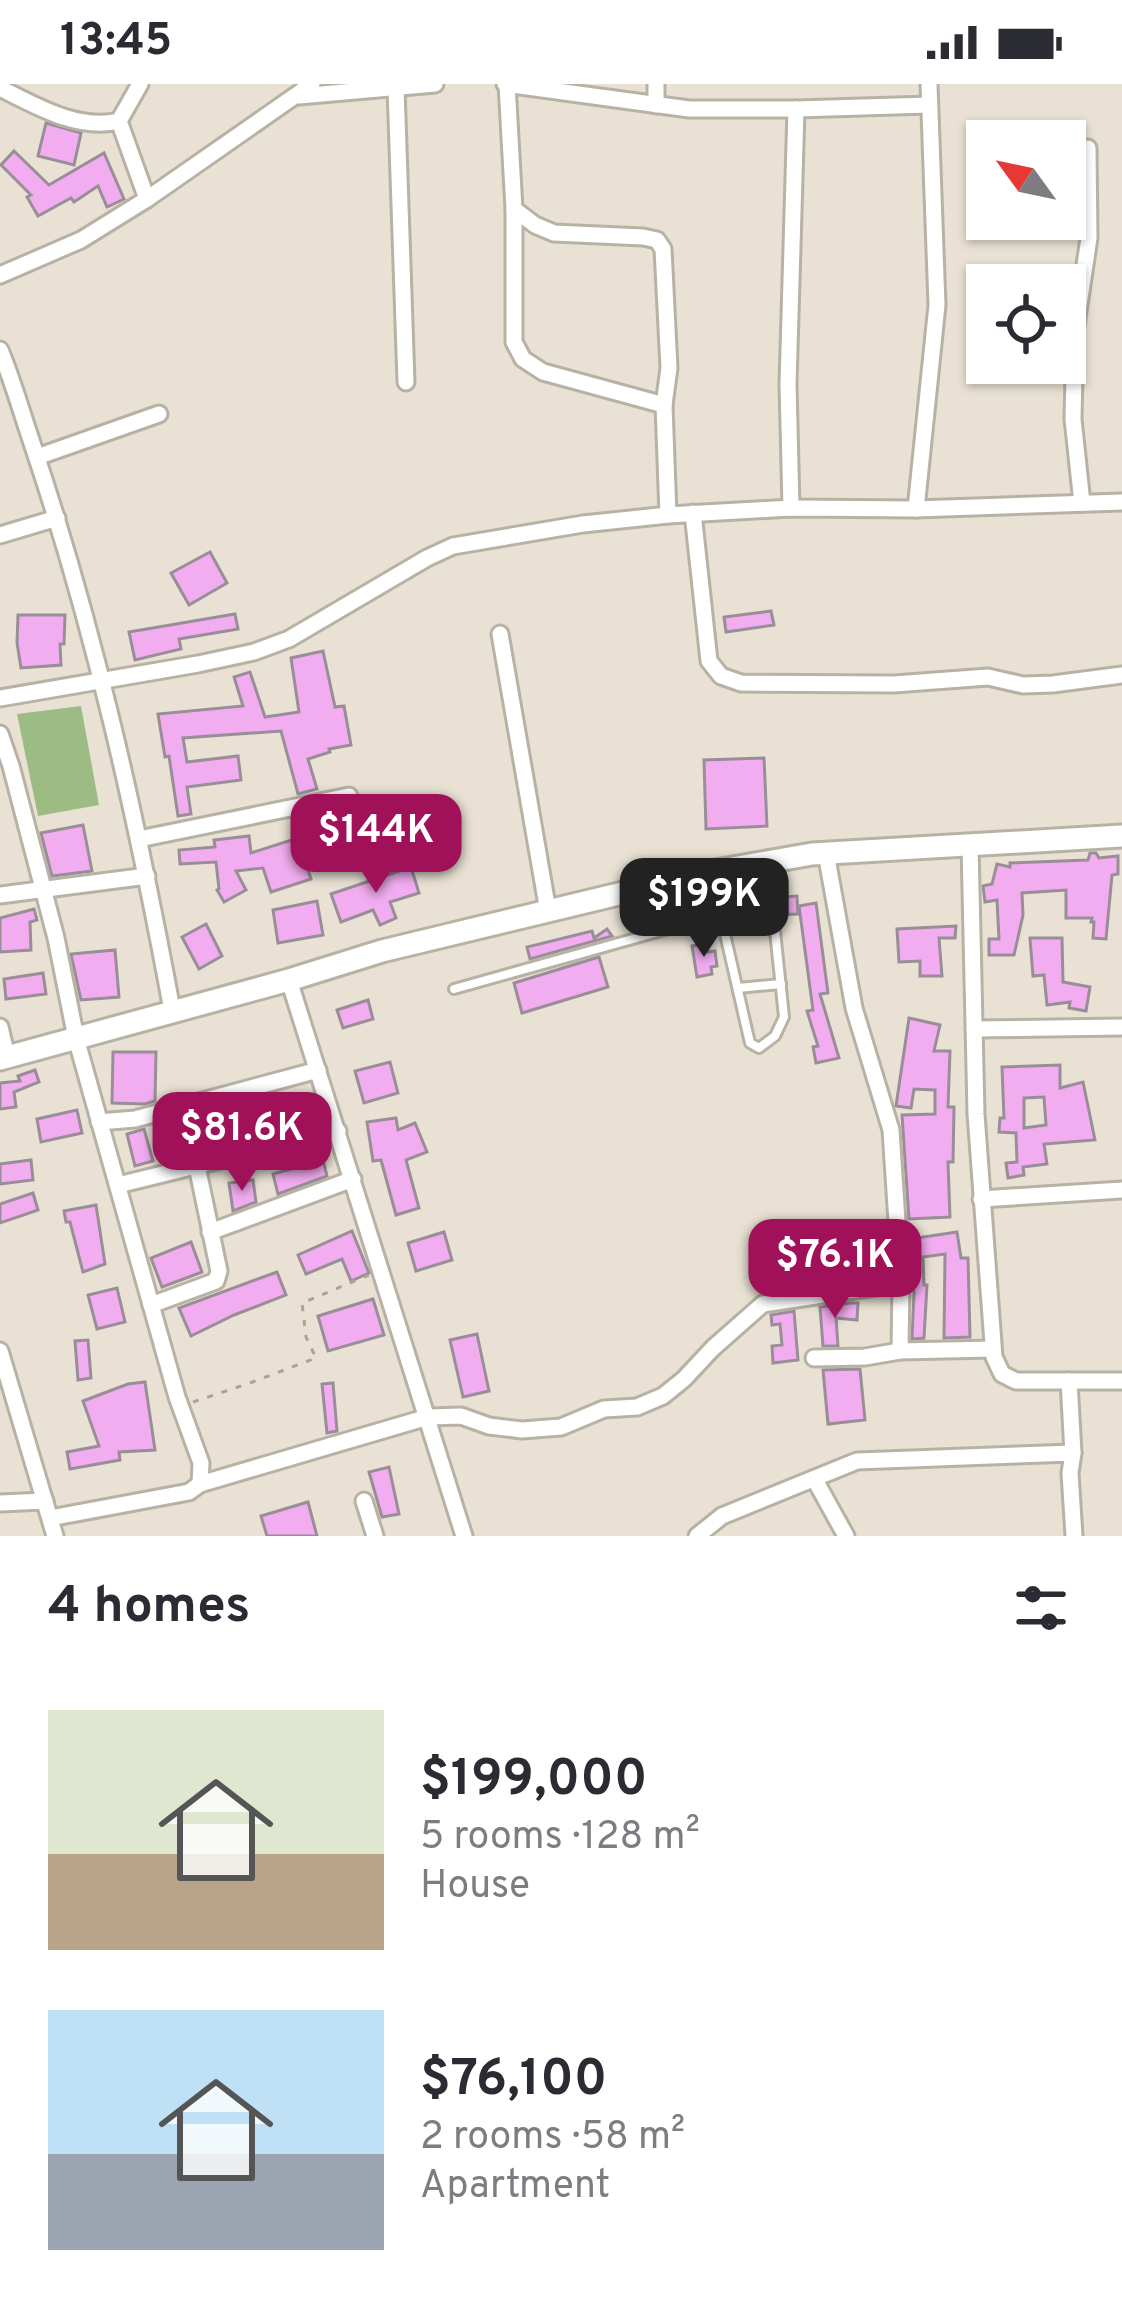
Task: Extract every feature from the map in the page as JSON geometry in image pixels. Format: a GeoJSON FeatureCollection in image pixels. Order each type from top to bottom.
{"type":"FeatureCollection","features":[{"type":"Feature","properties":{"kind":"street"},"geometry":{"type":"LineString","coordinates":[[140,84],[119,122],[147,199]]}},
{"type":"Feature","properties":{"kind":"street"},"geometry":{"type":"LineString","coordinates":[[0,275],[81,240],[312,84]]}},
{"type":"Feature","properties":{"kind":"street"},"geometry":{"type":"LineString","coordinates":[[298,96],[435,84]]}},
{"type":"Feature","properties":{"kind":"street"},"geometry":{"type":"LineString","coordinates":[[664,405],[543,373],[523,358],[514,342],[514,209],[507,84],[688,109],[929,105]]}},
{"type":"Feature","properties":{"kind":"street"},"geometry":{"type":"LineString","coordinates":[[656,84],[656,105]]}},
{"type":"Feature","properties":{"kind":"street"},"geometry":{"type":"LineString","coordinates":[[916,509],[937,305],[929,84]]}},
{"type":"Feature","properties":{"kind":"street"},"geometry":{"type":"LineString","coordinates":[[0,88],[76,120],[101,125],[119,122]]}},
{"type":"Feature","properties":{"kind":"street"},"geometry":{"type":"LineString","coordinates":[[396,88],[406,382]]}},
{"type":"Feature","properties":{"kind":"street"},"geometry":{"type":"LineString","coordinates":[[791,508],[788,384],[796,110]]}},
{"type":"Feature","properties":{"kind":"street"},"geometry":{"type":"LineString","coordinates":[[1082,503],[1073,419],[1075,332],[1089,238],[1088,148]]}},
{"type":"Feature","properties":{"kind":"street"},"geometry":{"type":"LineString","coordinates":[[514,209],[554,233],[657,240],[663,249],[669,368],[664,405],[668,515]]}},
{"type":"Feature","properties":{"kind":"street"},"geometry":{"type":"LineString","coordinates":[[0,350],[57,518],[103,681],[140,839],[172,1010]]}},
{"type":"Feature","properties":{"kind":"street"},"geometry":{"type":"LineString","coordinates":[[37,457],[159,414]]}},
{"type":"Feature","properties":{"kind":"street"},"geometry":{"type":"LineString","coordinates":[[0,698],[228,659],[289,638],[453,546],[584,524],[693,513],[1122,502]]}},
{"type":"Feature","properties":{"kind":"street"},"geometry":{"type":"LineString","coordinates":[[693,513],[709,661],[722,676],[741,682],[894,684],[988,677],[1023,685],[1122,675]]}},
{"type":"Feature","properties":{"kind":"street"},"geometry":{"type":"LineString","coordinates":[[0,535],[57,518]]}},
{"type":"Feature","properties":{"kind":"street"},"geometry":{"type":"LineString","coordinates":[[500,634],[548,911]]}},
{"type":"Feature","properties":{"kind":"street"},"geometry":{"type":"LineString","coordinates":[[0,734],[56,938],[99,1122],[180,1406],[201,1462],[200,1484]]}},
{"type":"Feature","properties":{"kind":"street"},"geometry":{"type":"LineString","coordinates":[[140,839],[349,796]]}},
{"type":"Feature","properties":{"kind":"street"},"geometry":{"type":"LineString","coordinates":[[0,1027],[3,1058],[382,951],[710,872],[826,853],[1122,836]]}},
{"type":"Feature","properties":{"kind":"street"},"geometry":{"type":"LineString","coordinates":[[970,845],[981,1199],[993,1349],[1002,1374],[1016,1381],[1122,1381]]}},
{"type":"Feature","properties":{"kind":"street"},"geometry":{"type":"LineString","coordinates":[[826,853],[854,1008],[891,1130],[901,1283],[900,1351]]}},
{"type":"Feature","properties":{"kind":"street"},"geometry":{"type":"LineString","coordinates":[[0,895],[147,876]]}},
{"type":"Feature","properties":{"kind":"street"},"geometry":{"type":"LineString","coordinates":[[289,980],[464,1536]]}},
{"type":"Feature","properties":{"kind":"street"},"geometry":{"type":"LineString","coordinates":[[974,1029],[1122,1028]]}},
{"type":"Feature","properties":{"kind":"street"},"geometry":{"type":"LineString","coordinates":[[99,1122],[135,1119],[318,1070]]}},
{"type":"Feature","properties":{"kind":"street"},"geometry":{"type":"LineString","coordinates":[[118,1186],[338,1131]]}},
{"type":"Feature","properties":{"kind":"street"},"geometry":{"type":"LineString","coordinates":[[151,1305],[216,1281],[219,1271],[197,1166]]}},
{"type":"Feature","properties":{"kind":"street"},"geometry":{"type":"LineString","coordinates":[[210,1232],[353,1179]]}},
{"type":"Feature","properties":{"kind":"street"},"geometry":{"type":"LineString","coordinates":[[981,1199],[1122,1190]]}},
{"type":"Feature","properties":{"kind":"street"},"geometry":{"type":"LineString","coordinates":[[0,1503],[48,1510],[189,1492],[200,1484],[428,1417],[461,1416],[522,1430],[561,1427],[604,1408],[637,1407],[663,1396],[763,1304],[901,1283]]}},
{"type":"Feature","properties":{"kind":"street"},"geometry":{"type":"LineString","coordinates":[[814,1358],[993,1349]]}},
{"type":"Feature","properties":{"kind":"street"},"geometry":{"type":"LineString","coordinates":[[0,1351],[55,1536]]}},
{"type":"Feature","properties":{"kind":"street"},"geometry":{"type":"LineString","coordinates":[[1069,1381],[1074,1536]]}},
{"type":"Feature","properties":{"kind":"street"},"geometry":{"type":"LineString","coordinates":[[697,1536],[722,1516],[857,1461],[1073,1453]]}},
{"type":"Feature","properties":{"kind":"street"},"geometry":{"type":"LineString","coordinates":[[815,1480],[846,1536]]}},
{"type":"Feature","properties":{"kind":"street"},"geometry":{"type":"LineString","coordinates":[[364,1502],[376,1536]]}},
{"type":"Feature","properties":{"kind":"lane"},"geometry":{"type":"LineString","coordinates":[[710,872],[751,1043],[759,1048],[775,1036],[784,1017],[775,931]]}},
{"type":"Feature","properties":{"kind":"lane"},"geometry":{"type":"LineString","coordinates":[[454,989],[722,914]]}},
{"type":"Feature","properties":{"kind":"lane"},"geometry":{"type":"LineString","coordinates":[[738,988],[781,984]]}},
{"type":"Feature","properties":{"kind":"path"},"geometry":{"type":"LineString","coordinates":[[180,1406],[316,1358],[306,1337],[302,1303],[382,1270]]}},
{"type":"Feature","properties":{"kind":"green space"},"geometry":{"type":"Polygon","coordinates":[[[81,706],[99,805],[38,816],[17,714],[81,706]]]}},
{"type":"Feature","properties":{"kind":"building"},"geometry":{"type":"Polygon","coordinates":[[[46,123],[81,133],[74,165],[38,156],[46,123]]]}},
{"type":"Feature","properties":{"kind":"building"},"geometry":{"type":"Polygon","coordinates":[[[14,151],[49,185],[104,153],[124,199],[107,207],[98,186],[38,216],[27,197],[31,195],[1,165],[14,151]]]}},
{"type":"Feature","properties":{"kind":"building"},"geometry":{"type":"Polygon","coordinates":[[[210,552],[227,583],[189,605],[171,573],[210,552]]]}},
{"type":"Feature","properties":{"kind":"building"},"geometry":{"type":"Polygon","coordinates":[[[771,611],[774,625],[726,632],[724,617],[771,611]]]}},
{"type":"Feature","properties":{"kind":"building"},"geometry":{"type":"Polygon","coordinates":[[[235,614],[238,629],[179,639],[181,649],[135,660],[129,632],[235,614]]]}},
{"type":"Feature","properties":{"kind":"building"},"geometry":{"type":"Polygon","coordinates":[[[18,615],[65,615],[61,665],[21,668],[18,615]]]}},
{"type":"Feature","properties":{"kind":"building"},"geometry":{"type":"Polygon","coordinates":[[[323,651],[335,707],[344,706],[351,745],[308,759],[317,789],[298,794],[281,731],[183,738],[187,762],[238,756],[241,780],[187,787],[191,814],[178,816],[158,714],[243,706],[234,677],[250,672],[265,717],[299,712],[291,658],[323,651]]]}},
{"type":"Feature","properties":{"kind":"building"},"geometry":{"type":"Polygon","coordinates":[[[764,758],[767,826],[706,829],[704,760],[764,758]]]}},
{"type":"Feature","properties":{"kind":"building"},"geometry":{"type":"Polygon","coordinates":[[[349,813],[352,823],[388,813],[395,838],[357,849],[359,860],[336,866],[333,852],[340,850],[333,817],[349,813]]]}},
{"type":"Feature","properties":{"kind":"building"},"geometry":{"type":"Polygon","coordinates":[[[83,825],[92,871],[52,876],[41,833],[83,825]]]}},
{"type":"Feature","properties":{"kind":"building"},"geometry":{"type":"Polygon","coordinates":[[[249,836],[251,853],[298,838],[311,879],[271,892],[263,868],[236,871],[246,890],[224,902],[217,890],[216,862],[180,864],[179,850],[215,847],[214,840],[249,836]]]}},
{"type":"Feature","properties":{"kind":"building"},"geometry":{"type":"Polygon","coordinates":[[[1090,853],[1099,858],[1118,856],[1106,939],[1093,938],[1092,918],[1066,918],[1066,890],[1022,893],[1023,915],[1014,955],[989,955],[989,939],[999,939],[997,900],[985,902],[983,886],[992,884],[997,864],[1088,860],[1090,853]]]}},
{"type":"Feature","properties":{"kind":"building"},"geometry":{"type":"Polygon","coordinates":[[[411,867],[419,893],[390,902],[396,918],[380,925],[373,910],[341,922],[331,894],[411,867]]]}},
{"type":"Feature","properties":{"kind":"building"},"geometry":{"type":"Polygon","coordinates":[[[797,896],[798,914],[731,925],[728,901],[797,896]]]}},
{"type":"Feature","properties":{"kind":"building"},"geometry":{"type":"Polygon","coordinates":[[[317,901],[323,935],[278,943],[273,910],[317,901]]]}},
{"type":"Feature","properties":{"kind":"building"},"geometry":{"type":"Polygon","coordinates":[[[816,903],[828,993],[820,994],[839,1058],[816,1063],[813,1047],[818,1046],[807,1011],[813,1010],[799,906],[816,903]]]}},
{"type":"Feature","properties":{"kind":"building"},"geometry":{"type":"Polygon","coordinates":[[[34,909],[37,920],[30,922],[31,950],[0,952],[0,918],[34,909]]]}},
{"type":"Feature","properties":{"kind":"building"},"geometry":{"type":"Polygon","coordinates":[[[206,924],[222,956],[199,969],[182,937],[206,924]]]}},
{"type":"Feature","properties":{"kind":"building"},"geometry":{"type":"Polygon","coordinates":[[[956,926],[955,938],[939,938],[942,976],[920,976],[920,961],[899,962],[897,929],[956,926]]]}},
{"type":"Feature","properties":{"kind":"building"},"geometry":{"type":"Polygon","coordinates":[[[607,929],[612,936],[530,959],[527,947],[592,931],[594,938],[607,929]]]}},
{"type":"Feature","properties":{"kind":"building"},"geometry":{"type":"Polygon","coordinates":[[[1030,938],[1062,938],[1063,982],[1090,987],[1086,1011],[1069,1008],[1070,1002],[1047,1005],[1044,975],[1033,976],[1030,938]]]}},
{"type":"Feature","properties":{"kind":"building"},"geometry":{"type":"Polygon","coordinates":[[[707,943],[708,952],[715,951],[717,966],[711,967],[712,974],[697,977],[692,946],[707,943]]]}},
{"type":"Feature","properties":{"kind":"building"},"geometry":{"type":"Polygon","coordinates":[[[115,950],[119,997],[81,1000],[71,954],[115,950]]]}},
{"type":"Feature","properties":{"kind":"building"},"geometry":{"type":"Polygon","coordinates":[[[599,957],[608,987],[522,1013],[514,983],[599,957]]]}},
{"type":"Feature","properties":{"kind":"building"},"geometry":{"type":"Polygon","coordinates":[[[43,973],[46,994],[6,999],[4,979],[43,973]]]}},
{"type":"Feature","properties":{"kind":"building"},"geometry":{"type":"Polygon","coordinates":[[[368,1000],[373,1019],[343,1028],[337,1010],[368,1000]]]}},
{"type":"Feature","properties":{"kind":"building"},"geometry":{"type":"Polygon","coordinates":[[[909,1018],[940,1025],[934,1051],[950,1051],[948,1107],[954,1107],[953,1162],[948,1162],[950,1217],[909,1219],[902,1115],[935,1114],[935,1090],[914,1089],[911,1108],[896,1106],[909,1018]]]}},
{"type":"Feature","properties":{"kind":"building"},"geometry":{"type":"Polygon","coordinates":[[[113,1052],[156,1052],[155,1101],[112,1103],[113,1052]]]}},
{"type":"Feature","properties":{"kind":"building"},"geometry":{"type":"Polygon","coordinates":[[[390,1062],[398,1093],[364,1103],[355,1071],[390,1062]]]}},
{"type":"Feature","properties":{"kind":"building"},"geometry":{"type":"Polygon","coordinates":[[[1060,1065],[1060,1088],[1083,1082],[1095,1140],[1044,1144],[1047,1164],[1023,1167],[1024,1175],[1008,1178],[1006,1163],[1017,1162],[1016,1133],[999,1132],[1000,1118],[1004,1118],[1002,1067],[1060,1065]],[[1044,1097],[1024,1098],[1024,1128],[1046,1125],[1044,1097]]]}},
{"type":"Feature","properties":{"kind":"building"},"geometry":{"type":"Polygon","coordinates":[[[35,1070],[39,1082],[14,1092],[16,1107],[0,1109],[0,1083],[20,1081],[18,1076],[35,1070]]]}},
{"type":"Feature","properties":{"kind":"building"},"geometry":{"type":"Polygon","coordinates":[[[239,1107],[246,1141],[198,1153],[196,1140],[173,1143],[170,1122],[239,1107]]]}},
{"type":"Feature","properties":{"kind":"building"},"geometry":{"type":"Polygon","coordinates":[[[77,1110],[82,1133],[41,1142],[37,1119],[77,1110]]]}},
{"type":"Feature","properties":{"kind":"building"},"geometry":{"type":"Polygon","coordinates":[[[396,1118],[398,1130],[415,1123],[427,1152],[406,1160],[419,1208],[396,1215],[381,1160],[373,1161],[367,1122],[396,1118]]]}},
{"type":"Feature","properties":{"kind":"building"},"geometry":{"type":"Polygon","coordinates":[[[144,1129],[153,1161],[135,1166],[127,1134],[144,1129]]]}},
{"type":"Feature","properties":{"kind":"building"},"geometry":{"type":"Polygon","coordinates":[[[31,1160],[33,1180],[0,1184],[0,1164],[31,1160]]]}},
{"type":"Feature","properties":{"kind":"building"},"geometry":{"type":"Polygon","coordinates":[[[323,1160],[327,1176],[278,1194],[273,1174],[323,1160]]]}},
{"type":"Feature","properties":{"kind":"building"},"geometry":{"type":"Polygon","coordinates":[[[253,1180],[256,1202],[233,1211],[229,1183],[253,1180]]]}},
{"type":"Feature","properties":{"kind":"building"},"geometry":{"type":"Polygon","coordinates":[[[33,1193],[38,1210],[0,1223],[0,1204],[33,1193]]]}},
{"type":"Feature","properties":{"kind":"building"},"geometry":{"type":"Polygon","coordinates":[[[96,1205],[105,1264],[83,1272],[64,1211],[96,1205]]]}},
{"type":"Feature","properties":{"kind":"building"},"geometry":{"type":"Polygon","coordinates":[[[352,1231],[369,1273],[351,1281],[342,1259],[306,1274],[298,1255],[352,1231]]]}},
{"type":"Feature","properties":{"kind":"building"},"geometry":{"type":"Polygon","coordinates":[[[444,1232],[452,1260],[416,1271],[408,1243],[444,1232]]]}},
{"type":"Feature","properties":{"kind":"building"},"geometry":{"type":"Polygon","coordinates":[[[957,1232],[961,1258],[968,1258],[970,1337],[944,1338],[945,1254],[923,1257],[927,1285],[924,1338],[912,1339],[910,1239],[957,1232]]]}},
{"type":"Feature","properties":{"kind":"building"},"geometry":{"type":"Polygon","coordinates":[[[851,1235],[861,1277],[842,1280],[833,1239],[851,1235]]]}},
{"type":"Feature","properties":{"kind":"building"},"geometry":{"type":"Polygon","coordinates":[[[191,1242],[202,1272],[162,1287],[151,1258],[191,1242]]]}},
{"type":"Feature","properties":{"kind":"building"},"geometry":{"type":"Polygon","coordinates":[[[277,1272],[286,1295],[191,1336],[179,1308],[277,1272]]]}},
{"type":"Feature","properties":{"kind":"building"},"geometry":{"type":"Polygon","coordinates":[[[117,1288],[125,1322],[97,1329],[88,1295],[117,1288]]]}},
{"type":"Feature","properties":{"kind":"building"},"geometry":{"type":"Polygon","coordinates":[[[373,1299],[384,1335],[328,1351],[318,1316],[373,1299]]]}},
{"type":"Feature","properties":{"kind":"building"},"geometry":{"type":"Polygon","coordinates":[[[858,1303],[857,1320],[836,1318],[838,1346],[823,1346],[820,1307],[858,1303]]]}},
{"type":"Feature","properties":{"kind":"building"},"geometry":{"type":"Polygon","coordinates":[[[794,1311],[798,1360],[773,1363],[772,1346],[782,1345],[780,1324],[772,1325],[771,1315],[794,1311]]]}},
{"type":"Feature","properties":{"kind":"building"},"geometry":{"type":"Polygon","coordinates":[[[477,1334],[489,1391],[463,1397],[450,1340],[477,1334]]]}},
{"type":"Feature","properties":{"kind":"building"},"geometry":{"type":"Polygon","coordinates":[[[88,1340],[91,1378],[78,1380],[75,1341],[88,1340]]]}},
{"type":"Feature","properties":{"kind":"building"},"geometry":{"type":"Polygon","coordinates":[[[860,1369],[865,1420],[828,1424],[823,1370],[860,1369]]]}},
{"type":"Feature","properties":{"kind":"building"},"geometry":{"type":"Polygon","coordinates":[[[145,1382],[155,1450],[119,1452],[120,1460],[70,1469],[67,1452],[99,1446],[83,1401],[145,1382]]]}},
{"type":"Feature","properties":{"kind":"building"},"geometry":{"type":"Polygon","coordinates":[[[333,1383],[337,1431],[327,1433],[322,1384],[333,1383]]]}},
{"type":"Feature","properties":{"kind":"building"},"geometry":{"type":"Polygon","coordinates":[[[389,1467],[399,1514],[382,1517],[369,1472],[389,1467]]]}},
{"type":"Feature","properties":{"kind":"building"},"geometry":{"type":"Polygon","coordinates":[[[308,1502],[317,1536],[267,1536],[261,1516],[308,1502]]]}}]}
